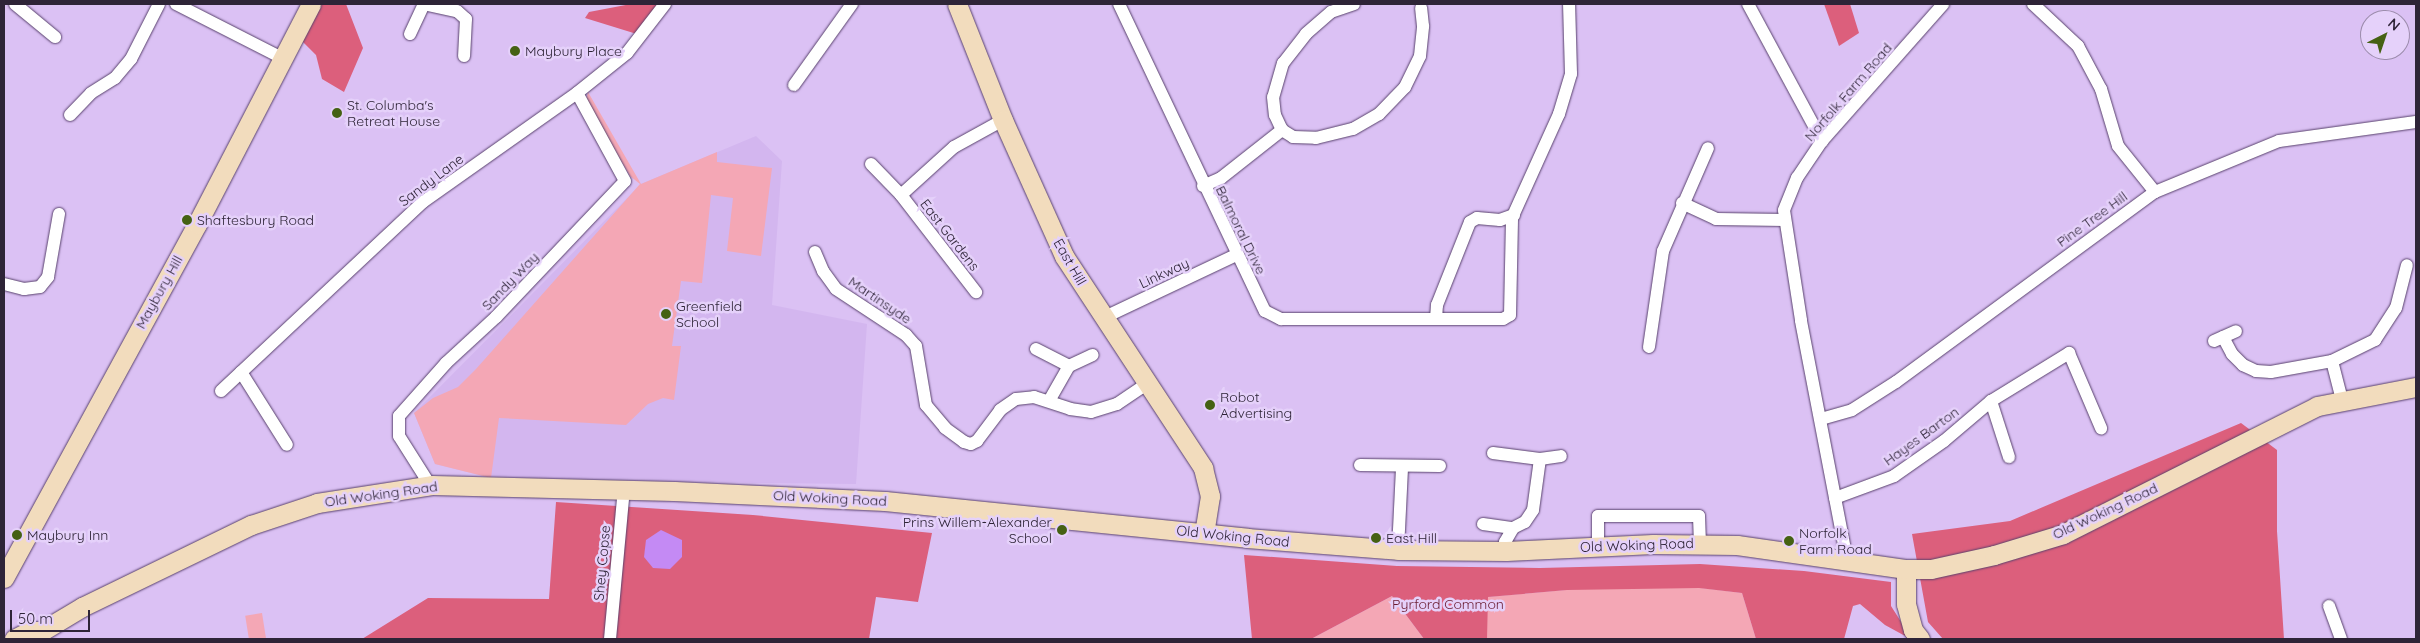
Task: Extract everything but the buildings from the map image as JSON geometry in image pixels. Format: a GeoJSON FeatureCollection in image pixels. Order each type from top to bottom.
{"type":"FeatureCollection","features":[{"type":"Feature","properties":{"kind":"main road","name":"Maybury Hill"},"geometry":{"type":"LineString","coordinates":[[4,578],[197,224],[311,4]]}},
{"type":"Feature","properties":{"kind":"main road","name":"East Hill"},"geometry":{"type":"LineString","coordinates":[[956,4],[1003,120],[1064,256],[1203,468],[1210,496],[1204,534]]}},
{"type":"Feature","properties":{"kind":"main road","name":"Old Woking Road"},"geometry":{"type":"LineString","coordinates":[[14,639],[30,631],[39,635],[82,607],[250,525],[317,503],[430,485],[624,489],[885,501],[1204,534],[1398,550],[1506,551],[1700,543],[1766,548],[1906,569],[1954,565],[2063,534],[2296,416],[2342,400],[2416,387]]}},
{"type":"Feature","properties":{"kind":"main road"},"geometry":{"type":"LineString","coordinates":[[1906,569],[1906,604],[1913,630],[1920,639]]}},
{"type":"Feature","properties":{"kind":"street"},"geometry":{"type":"LineString","coordinates":[[70,115],[92,93],[115,78],[131,59],[159,4]]}},
{"type":"Feature","properties":{"kind":"street"},"geometry":{"type":"LineString","coordinates":[[176,4],[282,58]]}},
{"type":"Feature","properties":{"kind":"street"},"geometry":{"type":"LineString","coordinates":[[410,34],[424,4],[458,11],[466,19],[464,56]]}},
{"type":"Feature","properties":{"kind":"street","name":"Sandy Lane"},"geometry":{"type":"LineString","coordinates":[[221,391],[423,202],[576,94],[632,48],[665,4]]}},
{"type":"Feature","properties":{"kind":"street"},"geometry":{"type":"LineString","coordinates":[[794,85],[852,4]]}},
{"type":"Feature","properties":{"kind":"street","name":"Balmoral Drive"},"geometry":{"type":"LineString","coordinates":[[1119,4],[1203,186],[1265,311],[1272,317],[1436,319],[1503,318],[1510,314],[1514,215],[1559,114],[1571,74],[1569,4]]}},
{"type":"Feature","properties":{"kind":"street"},"geometry":{"type":"LineString","coordinates":[[1354,4],[1331,12],[1306,34],[1283,63],[1273,97],[1275,115],[1282,130],[1293,137],[1316,138],[1353,128],[1378,114],[1405,87],[1420,56],[1424,26],[1419,5]]}},
{"type":"Feature","properties":{"kind":"street"},"geometry":{"type":"LineString","coordinates":[[1748,4],[1822,141]]}},
{"type":"Feature","properties":{"kind":"street","name":"Norfolk Farm Road"},"geometry":{"type":"LineString","coordinates":[[1847,560],[1801,320],[1784,210],[1797,178],[1822,141],[1943,4]]}},
{"type":"Feature","properties":{"kind":"street"},"geometry":{"type":"LineString","coordinates":[[2033,4],[2078,46],[2101,89],[2118,146],[2155,192]]}},
{"type":"Feature","properties":{"kind":"street"},"geometry":{"type":"LineString","coordinates":[[18,5],[55,37]]}},
{"type":"Feature","properties":{"kind":"street","name":"Sandy Way"},"geometry":{"type":"LineString","coordinates":[[430,485],[399,436],[399,416],[446,363],[496,317],[625,181],[576,94]]}},
{"type":"Feature","properties":{"kind":"street","name":"East Gardens"},"geometry":{"type":"LineString","coordinates":[[901,195],[954,147],[1003,120]]}},
{"type":"Feature","properties":{"kind":"street","name":"Pine Tree Hill"},"geometry":{"type":"LineString","coordinates":[[1821,419],[1852,410],[1896,382],[2155,192],[2279,141],[2416,122]]}},
{"type":"Feature","properties":{"kind":"street"},"geometry":{"type":"LineString","coordinates":[[1203,186],[1220,178],[1282,130]]}},
{"type":"Feature","properties":{"kind":"street"},"geometry":{"type":"LineString","coordinates":[[1650,347],[1663,251],[1682,203],[1708,148]]}},
{"type":"Feature","properties":{"kind":"street","name":"East Gardens"},"geometry":{"type":"LineString","coordinates":[[871,164],[901,195],[976,292]]}},
{"type":"Feature","properties":{"kind":"street"},"geometry":{"type":"LineString","coordinates":[[1682,203],[1716,219],[1786,220]]}},
{"type":"Feature","properties":{"kind":"street"},"geometry":{"type":"LineString","coordinates":[[4,284],[24,289],[40,287],[48,277],[59,214]]}},
{"type":"Feature","properties":{"kind":"street"},"geometry":{"type":"LineString","coordinates":[[1436,319],[1437,305],[1470,222],[1477,218],[1500,220],[1514,215]]}},
{"type":"Feature","properties":{"kind":"street","name":"Martinsyde"},"geometry":{"type":"LineString","coordinates":[[815,252],[823,271],[836,289],[906,335],[916,346],[926,406],[957,438],[971,444],[977,441],[1000,410],[1016,399],[1034,397],[1070,410],[1091,412],[1118,404],[1148,383]]}},
{"type":"Feature","properties":{"kind":"street","name":"Linkway"},"geometry":{"type":"LineString","coordinates":[[1105,317],[1236,255]]}},
{"type":"Feature","properties":{"kind":"street"},"geometry":{"type":"LineString","coordinates":[[2236,331],[2219,339],[2243,365],[2256,370],[2271,372],[2332,362],[2375,340],[2396,308],[2407,265]]}},
{"type":"Feature","properties":{"kind":"street"},"geometry":{"type":"LineString","coordinates":[[1036,349],[1069,366]]}},
{"type":"Feature","properties":{"kind":"street","name":"Hayes Barton"},"geometry":{"type":"LineString","coordinates":[[1835,498],[1894,476],[1944,441],[1991,401],[2069,352],[2101,428]]}},
{"type":"Feature","properties":{"kind":"street"},"geometry":{"type":"LineString","coordinates":[[1049,401],[1069,366],[1093,354]]}},
{"type":"Feature","properties":{"kind":"street"},"geometry":{"type":"LineString","coordinates":[[2332,362],[2342,400]]}},
{"type":"Feature","properties":{"kind":"street"},"geometry":{"type":"LineString","coordinates":[[241,372],[287,444]]}},
{"type":"Feature","properties":{"kind":"street"},"geometry":{"type":"LineString","coordinates":[[1991,401],[2009,457]]}},
{"type":"Feature","properties":{"kind":"street"},"geometry":{"type":"LineString","coordinates":[[1493,453],[1540,458],[1561,456]]}},
{"type":"Feature","properties":{"kind":"street"},"geometry":{"type":"LineString","coordinates":[[1506,551],[1505,542],[1513,528],[1525,522],[1533,510],[1540,458]]}},
{"type":"Feature","properties":{"kind":"street"},"geometry":{"type":"LineString","coordinates":[[1360,465],[1402,468],[1440,466]]}},
{"type":"Feature","properties":{"kind":"street"},"geometry":{"type":"LineString","coordinates":[[1398,550],[1402,468]]}},
{"type":"Feature","properties":{"kind":"street","name":"Shey Copse"},"geometry":{"type":"LineString","coordinates":[[610,639],[624,489]]}},
{"type":"Feature","properties":{"kind":"street"},"geometry":{"type":"LineString","coordinates":[[1598,546],[1598,516],[1700,516],[1700,543]]}},
{"type":"Feature","properties":{"kind":"street"},"geometry":{"type":"LineString","coordinates":[[1483,524],[1513,528]]}},
{"type":"Feature","properties":{"kind":"street"},"geometry":{"type":"LineString","coordinates":[[2329,606],[2341,639]]}},
{"type":"Feature","properties":{"kind":"shaded area"},"geometry":{"type":"Polygon","coordinates":[[[588,92],[641,184],[717,152],[717,162],[772,168],[761,256],[727,251],[733,198],[711,195],[702,283],[681,281],[672,346],[681,346],[674,400],[663,398],[648,404],[626,425],[499,418],[491,478],[435,464],[414,413],[433,398],[458,387],[476,369],[640,184],[630,176],[586,101],[588,92]]]}},
{"type":"Feature","properties":{"kind":"shaded area","name":"Greenfield School"},"geometry":{"type":"Polygon","coordinates":[[[756,136],[782,161],[772,305],[867,324],[856,484],[500,480],[435,464],[414,413],[641,184],[756,136]]]}},
{"type":"Feature","properties":{"kind":"shaded area"},"geometry":{"type":"Polygon","coordinates":[[[661,530],[682,540],[682,557],[670,569],[653,568],[644,557],[646,540],[661,530]]]}},
{"type":"Feature","properties":{"kind":"shaded area"},"geometry":{"type":"Polygon","coordinates":[[[1653,582],[1742,593],[1756,639],[1487,639],[1487,597],[1653,582]]]}},
{"type":"Feature","properties":{"kind":"shaded area"},"geometry":{"type":"Polygon","coordinates":[[[1392,596],[1424,639],[1311,639],[1392,596]]]}},
{"type":"Feature","properties":{"kind":"shaded area"},"geometry":{"type":"Polygon","coordinates":[[[262,613],[266,639],[249,639],[245,616],[262,613]]]}},
{"type":"Feature","properties":{"kind":"green space"},"geometry":{"type":"Polygon","coordinates":[[[320,4],[346,4],[363,48],[344,92],[322,79],[316,55],[301,40],[320,4]]]}},
{"type":"Feature","properties":{"kind":"green space"},"geometry":{"type":"Polygon","coordinates":[[[631,4],[658,4],[640,35],[585,18],[589,12],[631,4]]]}},
{"type":"Feature","properties":{"kind":"green space"},"geometry":{"type":"Polygon","coordinates":[[[1824,4],[1850,4],[1859,33],[1839,46],[1824,4]]]}},
{"type":"Feature","properties":{"kind":"green space"},"geometry":{"type":"Polygon","coordinates":[[[2241,423],[2277,450],[2277,531],[2284,639],[1943,639],[1928,622],[1912,534],[2010,521],[2241,423]]]}},
{"type":"Feature","properties":{"kind":"green space"},"geometry":{"type":"Polygon","coordinates":[[[556,502],[753,515],[932,533],[918,602],[876,597],[869,639],[362,639],[428,598],[549,599],[556,502]]]}},
{"type":"Feature","properties":{"kind":"green space","name":"Pyrford Common"},"geometry":{"type":"Polygon","coordinates":[[[1244,555],[1397,566],[1540,568],[1700,564],[1804,571],[1891,582],[1891,606],[1912,639],[1906,639],[1907,637],[1885,625],[1860,604],[1853,606],[1844,639],[1756,639],[1742,593],[1699,588],[1567,590],[1488,597],[1487,639],[1424,639],[1392,596],[1311,639],[1252,639],[1244,555]]]}},
{"type":"Feature","properties":{"kind":"place","name":"Maybury Place"},"geometry":{"type":"Point","coordinates":[515,51]}},
{"type":"Feature","properties":{"kind":"place","name":"St. Columba's Retreat House"},"geometry":{"type":"Point","coordinates":[337,113]}},
{"type":"Feature","properties":{"kind":"place","name":"Shaftesbury Road"},"geometry":{"type":"Point","coordinates":[187,220]}},
{"type":"Feature","properties":{"kind":"place","name":"Greenfield School"},"geometry":{"type":"Point","coordinates":[666,314]}},
{"type":"Feature","properties":{"kind":"place","name":"Robot Advertising"},"geometry":{"type":"Point","coordinates":[1210,405]}},
{"type":"Feature","properties":{"kind":"place","name":"Prins Willem-Alexander School"},"geometry":{"type":"Point","coordinates":[1062,530]}},
{"type":"Feature","properties":{"kind":"place","name":"Maybury Inn"},"geometry":{"type":"Point","coordinates":[17,535]}},
{"type":"Feature","properties":{"kind":"place","name":"East Hill"},"geometry":{"type":"Point","coordinates":[1376,538]}},
{"type":"Feature","properties":{"kind":"place","name":"Norfolk Farm Road"},"geometry":{"type":"Point","coordinates":[1789,541]}}]}
